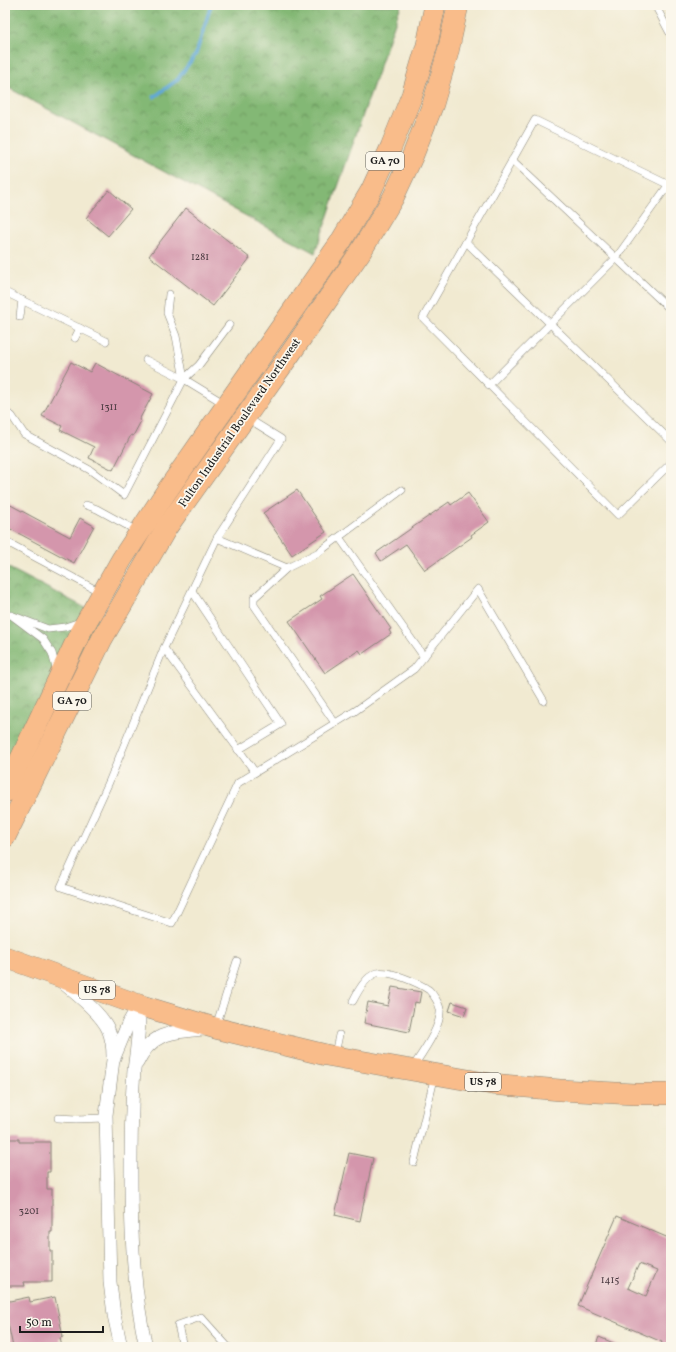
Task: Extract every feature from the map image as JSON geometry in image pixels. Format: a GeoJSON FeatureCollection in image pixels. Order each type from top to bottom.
{"type":"FeatureCollection","features":[{"type":"Feature","properties":{"kind":"main road","name":"Fulton Industrial Boulevard Northwest"},"geometry":{"type":"LineString","coordinates":[[5,837],[102,639],[236,411],[371,191],[392,147],[412,96],[427,45],[435,5]]}},
{"type":"Feature","properties":{"kind":"main road","name":"Fulton Industrial Boulevard Northwest"},"geometry":{"type":"LineString","coordinates":[[5,792],[88,619],[122,558],[139,532],[361,251],[393,198],[413,155],[433,104],[448,52],[458,5]]}},
{"type":"Feature","properties":{"kind":"main road","name":"US 78"},"geometry":{"type":"LineString","coordinates":[[5,958],[139,1005],[215,1028],[274,1043],[335,1056],[491,1084],[560,1090],[634,1094],[671,1094]]}},
{"type":"Feature","properties":{"kind":"street"},"geometry":{"type":"LineString","coordinates":[[55,976],[94,1011],[105,1023],[111,1038],[113,1060],[106,1118],[110,1282],[121,1347]]}},
{"type":"Feature","properties":{"kind":"street"},"geometry":{"type":"LineString","coordinates":[[113,1060],[128,1024],[139,1005]]}},
{"type":"Feature","properties":{"kind":"street"},"geometry":{"type":"LineString","coordinates":[[139,1005],[140,1029],[134,1070],[132,1114],[131,1209],[132,1250],[139,1315],[146,1347]]}},
{"type":"Feature","properties":{"kind":"street"},"geometry":{"type":"LineString","coordinates":[[134,1070],[147,1048],[164,1035],[172,1032],[215,1028]]}},
{"type":"Feature","properties":{"kind":"lane"},"geometry":{"type":"LineString","coordinates":[[655,5],[671,35]]}},
{"type":"Feature","properties":{"kind":"lane"},"geometry":{"type":"LineString","coordinates":[[489,385],[616,258],[670,183],[535,120],[423,318],[618,516],[671,463]]}},
{"type":"Feature","properties":{"kind":"lane"},"geometry":{"type":"LineString","coordinates":[[512,160],[671,310]]}},
{"type":"Feature","properties":{"kind":"lane"},"geometry":{"type":"LineString","coordinates":[[466,242],[671,441]]}},
{"type":"Feature","properties":{"kind":"lane"},"geometry":{"type":"LineString","coordinates":[[5,292],[106,341]]}},
{"type":"Feature","properties":{"kind":"lane"},"geometry":{"type":"LineString","coordinates":[[169,294],[167,313],[176,336],[184,379]]}},
{"type":"Feature","properties":{"kind":"lane"},"geometry":{"type":"LineString","coordinates":[[20,317],[22,300]]}},
{"type":"Feature","properties":{"kind":"lane"},"geometry":{"type":"LineString","coordinates":[[5,412],[12,416],[24,434],[90,470],[124,495],[184,379],[199,365],[229,326]]}},
{"type":"Feature","properties":{"kind":"lane"},"geometry":{"type":"LineString","coordinates":[[75,338],[80,328]]}},
{"type":"Feature","properties":{"kind":"lane"},"geometry":{"type":"LineString","coordinates":[[146,360],[184,379],[281,439],[217,538],[164,648],[109,782],[61,886],[172,923],[238,783],[355,711],[414,669],[478,589],[544,701]]}},
{"type":"Feature","properties":{"kind":"lane"},"geometry":{"type":"LineString","coordinates":[[335,723],[254,605],[254,598],[286,568],[318,552],[402,490]]}},
{"type":"Feature","properties":{"kind":"lane"},"geometry":{"type":"LineString","coordinates":[[86,505],[97,509],[139,532]]}},
{"type":"Feature","properties":{"kind":"lane"},"geometry":{"type":"LineString","coordinates":[[339,537],[424,657]]}},
{"type":"Feature","properties":{"kind":"lane"},"geometry":{"type":"LineString","coordinates":[[217,538],[286,568]]}},
{"type":"Feature","properties":{"kind":"lane"},"geometry":{"type":"LineString","coordinates":[[5,541],[102,594]]}},
{"type":"Feature","properties":{"kind":"lane"},"geometry":{"type":"LineString","coordinates":[[192,591],[281,724],[238,750]]}},
{"type":"Feature","properties":{"kind":"lane"},"geometry":{"type":"LineString","coordinates":[[8,613],[48,629],[65,627],[88,619]]}},
{"type":"Feature","properties":{"kind":"lane"},"geometry":{"type":"LineString","coordinates":[[8,613],[43,639],[52,653],[59,679]]}},
{"type":"Feature","properties":{"kind":"lane"},"geometry":{"type":"LineString","coordinates":[[164,648],[255,772]]}},
{"type":"Feature","properties":{"kind":"lane"},"geometry":{"type":"LineString","coordinates":[[215,1028],[237,961]]}},
{"type":"Feature","properties":{"kind":"lane"},"geometry":{"type":"LineString","coordinates":[[353,1001],[359,989],[376,973],[385,972],[404,978],[430,991],[440,1008],[443,1017],[435,1040],[411,1070]]}},
{"type":"Feature","properties":{"kind":"lane"},"geometry":{"type":"LineString","coordinates":[[335,1056],[340,1035]]}},
{"type":"Feature","properties":{"kind":"lane"},"geometry":{"type":"LineString","coordinates":[[414,1162],[436,1074]]}},
{"type":"Feature","properties":{"kind":"lane"},"geometry":{"type":"LineString","coordinates":[[58,1118],[106,1118]]}},
{"type":"Feature","properties":{"kind":"lane"},"geometry":{"type":"LineString","coordinates":[[183,1347],[178,1325],[201,1317],[228,1347]]}},
{"type":"Feature","properties":{"kind":"green space"},"geometry":{"type":"Polygon","coordinates":[[[5,5],[401,5],[315,253],[5,86],[5,5]]]}},
{"type":"Feature","properties":{"kind":"green space"},"geometry":{"type":"Polygon","coordinates":[[[5,566],[99,615],[5,797],[5,566]]]}},
{"type":"Feature","properties":{"kind":"building"},"geometry":{"type":"Polygon","coordinates":[[[109,190],[131,209],[108,236],[86,218],[109,190]]]}},
{"type":"Feature","properties":{"kind":"building"},"geometry":{"type":"Polygon","coordinates":[[[186,208],[250,258],[213,306],[149,256],[186,208]]]}},
{"type":"Feature","properties":{"kind":"building"},"geometry":{"type":"Polygon","coordinates":[[[71,362],[90,372],[95,363],[153,394],[139,420],[141,421],[133,436],[131,435],[113,470],[89,458],[94,447],[60,430],[62,426],[42,416],[71,362]]]}},
{"type":"Feature","properties":{"kind":"building"},"geometry":{"type":"Polygon","coordinates":[[[297,490],[326,532],[292,555],[263,513],[297,490]]]}},
{"type":"Feature","properties":{"kind":"building"},"geometry":{"type":"Polygon","coordinates":[[[468,493],[489,522],[471,535],[472,537],[425,570],[406,544],[381,561],[376,553],[449,502],[451,505],[468,493]]]}},
{"type":"Feature","properties":{"kind":"building"},"geometry":{"type":"Polygon","coordinates":[[[5,502],[70,537],[80,518],[94,526],[74,563],[5,526],[5,502]]]}},
{"type":"Feature","properties":{"kind":"building"},"geometry":{"type":"Polygon","coordinates":[[[353,574],[391,629],[389,630],[391,634],[362,654],[359,650],[325,673],[289,621],[322,599],[320,596],[353,574]]]}},
{"type":"Feature","properties":{"kind":"building"},"geometry":{"type":"Polygon","coordinates":[[[392,987],[421,992],[419,1003],[415,1002],[409,1032],[364,1023],[368,1002],[388,1006],[392,987]]]}},
{"type":"Feature","properties":{"kind":"building"},"geometry":{"type":"Polygon","coordinates":[[[452,1002],[467,1007],[464,1016],[449,1011],[452,1002]]]}},
{"type":"Feature","properties":{"kind":"building"},"geometry":{"type":"Polygon","coordinates":[[[5,1139],[19,1139],[19,1142],[50,1142],[50,1172],[47,1172],[47,1189],[52,1189],[52,1232],[50,1232],[50,1251],[52,1251],[52,1282],[24,1282],[25,1286],[5,1286],[5,1139]]]}},
{"type":"Feature","properties":{"kind":"building"},"geometry":{"type":"Polygon","coordinates":[[[349,1153],[373,1158],[360,1221],[335,1215],[349,1153]]]}},
{"type":"Feature","properties":{"kind":"building"},"geometry":{"type":"Polygon","coordinates":[[[617,1216],[671,1239],[671,1347],[660,1347],[662,1342],[578,1306],[617,1216]],[[639,1264],[628,1288],[646,1296],[657,1271],[639,1264]]]}},
{"type":"Feature","properties":{"kind":"building"},"geometry":{"type":"Polygon","coordinates":[[[29,1297],[30,1302],[55,1297],[63,1337],[60,1338],[62,1347],[13,1347],[5,1310],[5,1302],[29,1297]]]}},
{"type":"Feature","properties":{"kind":"building"},"geometry":{"type":"Polygon","coordinates":[[[599,1337],[623,1347],[595,1347],[599,1337]]]}},
{"type":"Feature","properties":{"kind":"waterway"},"geometry":{"type":"LineString","coordinates":[[154,97],[177,80],[196,54],[211,5]]}}]}
